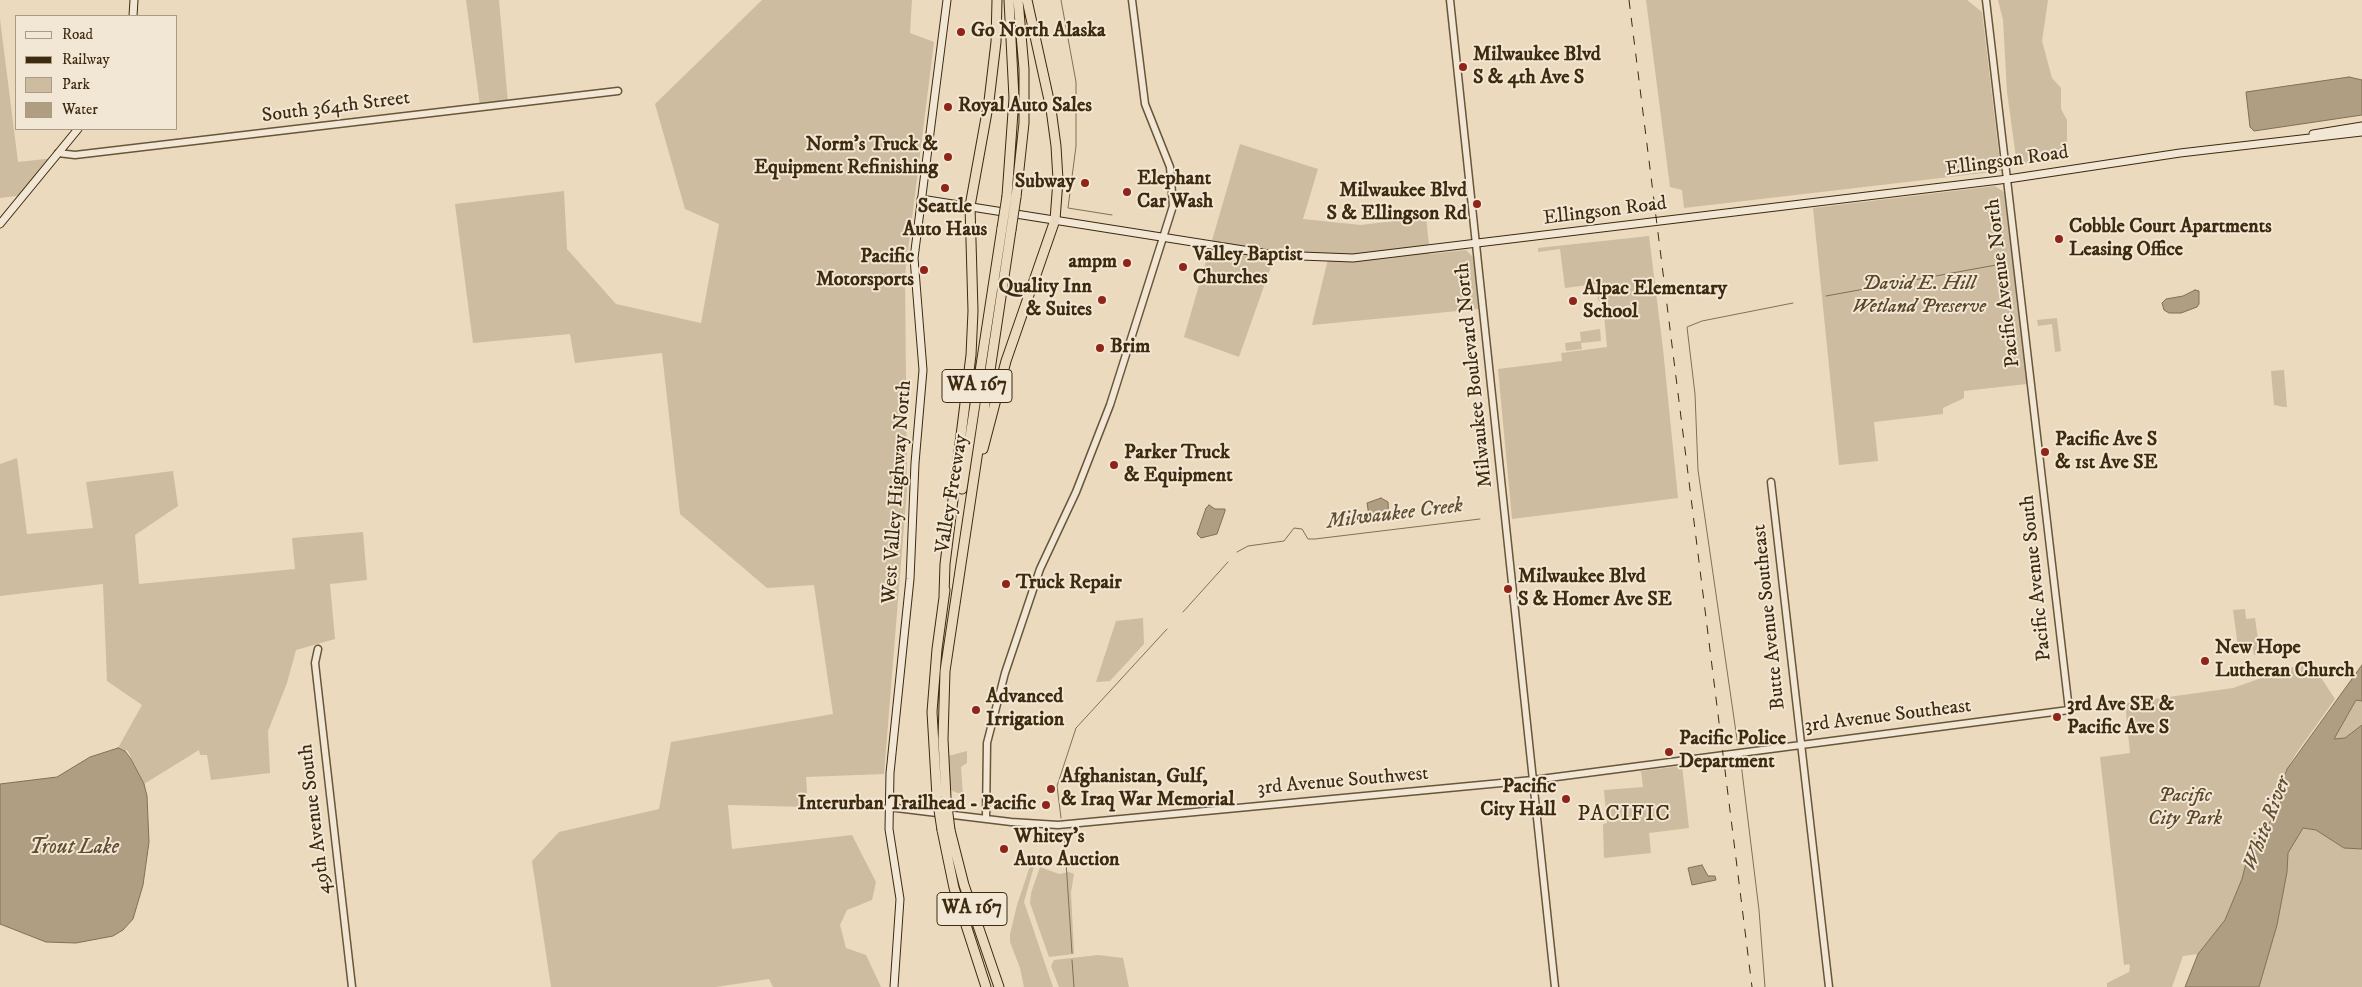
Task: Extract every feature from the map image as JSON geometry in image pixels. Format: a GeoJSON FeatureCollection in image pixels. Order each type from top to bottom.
{"type":"FeatureCollection","features":[{"type":"Feature","properties":{"kind":"highway"},"geometry":{"type":"LineString","coordinates":[[944,595],[945,564],[971,355],[973,311],[970,206],[989,101],[996,42],[997,0]]}},
{"type":"Feature","properties":{"kind":"highway","name":"Valley Freeway"},"geometry":{"type":"LineString","coordinates":[[1009,0],[1014,98],[1012,196]]}},
{"type":"Feature","properties":{"kind":"highway","name":"Valley Freeway"},"geometry":{"type":"LineString","coordinates":[[941,797],[945,671],[1024,115],[1024,69],[1018,0]]}},
{"type":"Feature","properties":{"kind":"highway"},"geometry":{"type":"LineString","coordinates":[[967,522],[992,410],[1055,220],[1058,180],[1056,146],[1051,109],[1027,0]]}},
{"type":"Feature","properties":{"kind":"highway","name":"Valley Freeway"},"geometry":{"type":"LineString","coordinates":[[986,987],[954,888],[941,797],[932,712],[944,595],[1007,229]]}},
{"type":"Feature","properties":{"kind":"highway","name":"Valley Freeway"},"geometry":{"type":"LineString","coordinates":[[946,830],[999,987]]}},
{"type":"Feature","properties":{"kind":"main road"},"geometry":{"type":"LineString","coordinates":[[133,15],[134,0]]}},
{"type":"Feature","properties":{"kind":"main road","name":"West Valley Highway North"},"geometry":{"type":"LineString","coordinates":[[894,987],[900,899],[889,829],[888,807],[909,590],[914,464],[923,370],[913,270],[947,0]]}},
{"type":"Feature","properties":{"kind":"main road","name":"Ellingson Road"},"geometry":{"type":"LineString","coordinates":[[2294,139],[2305,135],[2362,126]]}},
{"type":"Feature","properties":{"kind":"main road"},"geometry":{"type":"LineString","coordinates":[[0,224],[77,130]]}},
{"type":"Feature","properties":{"kind":"main road","name":"Ellingson Road"},"geometry":{"type":"LineString","coordinates":[[921,199],[1275,255],[1328,258],[1377,257],[2008,179],[2294,139],[2362,132]]}},
{"type":"Feature","properties":{"kind":"street"},"geometry":{"type":"LineString","coordinates":[[986,819],[987,743],[994,712],[1032,592],[1076,492],[1110,405],[1173,206],[1170,167],[1149,118],[1143,94],[1132,0]]}},
{"type":"Feature","properties":{"kind":"street","name":"Milwaukee Boulevard North"},"geometry":{"type":"LineString","coordinates":[[1450,0],[1555,987]]}},
{"type":"Feature","properties":{"kind":"street","name":"Pacific Avenue North"},"geometry":{"type":"LineString","coordinates":[[1986,0],[2039,443]]}},
{"type":"Feature","properties":{"kind":"street","name":"South 364th Street"},"geometry":{"type":"LineString","coordinates":[[58,153],[75,155],[618,91]]}},
{"type":"Feature","properties":{"kind":"street","name":"Pacific Avenue South"},"geometry":{"type":"LineString","coordinates":[[2039,443],[2069,710]]}},
{"type":"Feature","properties":{"kind":"street","name":"Butte Avenue Southeast"},"geometry":{"type":"LineString","coordinates":[[1771,482],[1829,987]]}},
{"type":"Feature","properties":{"kind":"street","name":"49th Avenue South"},"geometry":{"type":"LineString","coordinates":[[318,649],[315,652],[315,662],[352,987]]}},
{"type":"Feature","properties":{"kind":"street","name":"3rd Avenue Southeast"},"geometry":{"type":"LineString","coordinates":[[1533,780],[2069,710]]}},
{"type":"Feature","properties":{"kind":"street","name":"3rd Avenue Southwest"},"geometry":{"type":"LineString","coordinates":[[888,807],[986,819],[1058,825],[1533,780]]}},
{"type":"Feature","properties":{"kind":"green space"},"geometry":{"type":"Polygon","coordinates":[[[466,0],[499,0],[508,103],[480,106],[466,0]]]}},
{"type":"Feature","properties":{"kind":"green space"},"geometry":{"type":"Polygon","coordinates":[[[762,0],[912,0],[910,33],[934,42],[905,275],[907,489],[884,774],[806,777],[808,807],[728,805],[732,849],[852,835],[876,882],[872,900],[847,910],[840,925],[846,948],[866,955],[881,987],[773,987],[769,979],[716,987],[551,987],[532,861],[559,832],[659,809],[671,742],[833,714],[814,585],[767,588],[680,514],[662,353],[575,363],[570,334],[473,343],[455,204],[564,191],[567,249],[616,304],[701,323],[719,224],[685,209],[655,104],[762,0]]]}},
{"type":"Feature","properties":{"kind":"green space"},"geometry":{"type":"Polygon","coordinates":[[[1646,0],[1967,0],[1982,12],[2001,171],[1684,208],[1682,190],[1670,187],[1646,0]]]}},
{"type":"Feature","properties":{"kind":"green space"},"geometry":{"type":"Polygon","coordinates":[[[1998,0],[2048,0],[2042,41],[2052,78],[2061,88],[2061,109],[2067,120],[2067,158],[2017,165],[2007,92],[2003,20],[1998,0]]]}},
{"type":"Feature","properties":{"kind":"green space"},"geometry":{"type":"Polygon","coordinates":[[[0,19],[18,162],[54,158],[24,195],[0,198],[0,19]]]}},
{"type":"Feature","properties":{"kind":"green space"},"geometry":{"type":"Polygon","coordinates":[[[1240,144],[1318,169],[1303,219],[1361,225],[1426,217],[1430,254],[1466,250],[1473,257],[1479,309],[1312,325],[1328,259],[1275,255],[1239,357],[1184,337],[1240,144]]]}},
{"type":"Feature","properties":{"kind":"green space","name":"David E. Hill Wetland Preserve"},"geometry":{"type":"Polygon","coordinates":[[[1995,186],[2004,192],[2027,384],[1964,391],[1964,398],[1943,408],[1943,414],[1874,422],[1878,461],[1839,465],[1813,208],[1995,186]]]}},
{"type":"Feature","properties":{"kind":"green space"},"geometry":{"type":"Polygon","coordinates":[[[1649,236],[1678,498],[1512,519],[1498,369],[1562,361],[1561,353],[1607,347],[1603,304],[1598,300],[1596,284],[1565,288],[1560,249],[1538,252],[1538,248],[1649,236]]]}},
{"type":"Feature","properties":{"kind":"green space"},"geometry":{"type":"Polygon","coordinates":[[[2057,318],[2061,351],[2055,352],[2052,324],[2038,326],[2037,320],[2057,318]]]}},
{"type":"Feature","properties":{"kind":"green space"},"geometry":{"type":"Polygon","coordinates":[[[1600,329],[1601,341],[1581,343],[1582,349],[1566,351],[1565,343],[1581,341],[1580,332],[1600,329]]]}},
{"type":"Feature","properties":{"kind":"green space"},"geometry":{"type":"Polygon","coordinates":[[[2284,370],[2287,407],[2274,405],[2271,371],[2284,370]]]}},
{"type":"Feature","properties":{"kind":"green space"},"geometry":{"type":"Polygon","coordinates":[[[17,458],[27,534],[93,528],[86,482],[173,471],[178,506],[135,535],[139,584],[295,569],[292,538],[363,532],[367,580],[330,584],[335,639],[296,650],[287,683],[268,731],[270,773],[211,780],[207,755],[200,755],[199,750],[144,784],[128,751],[118,748],[142,705],[107,681],[103,584],[0,596],[0,464],[17,458]]]}},
{"type":"Feature","properties":{"kind":"green space"},"geometry":{"type":"Polygon","coordinates":[[[2245,609],[2246,619],[2255,618],[2260,654],[2254,655],[2252,645],[2238,647],[2233,610],[2245,609]]]}},
{"type":"Feature","properties":{"kind":"green space"},"geometry":{"type":"Polygon","coordinates":[[[1143,618],[1144,644],[1110,681],[1096,682],[1116,621],[1143,618]]]}},
{"type":"Feature","properties":{"kind":"green space","name":"Pacific City Park"},"geometry":{"type":"Polygon","coordinates":[[[2310,661],[2335,699],[2295,755],[2284,774],[2280,805],[2275,816],[2260,833],[2246,863],[2242,879],[2225,920],[2198,954],[2183,956],[2172,987],[2107,987],[2107,983],[2129,972],[2130,967],[2129,964],[2124,965],[2100,757],[2130,753],[2125,703],[2233,688],[2310,661]]]}},
{"type":"Feature","properties":{"kind":"green space"},"geometry":{"type":"Polygon","coordinates":[[[2356,700],[2362,701],[2362,725],[2345,738],[2334,739],[2356,700]]]}},
{"type":"Feature","properties":{"kind":"green space"},"geometry":{"type":"Polygon","coordinates":[[[967,751],[967,763],[961,767],[963,795],[950,790],[948,756],[967,751]]]}},
{"type":"Feature","properties":{"kind":"green space"},"geometry":{"type":"Polygon","coordinates":[[[1682,766],[1689,828],[1649,833],[1651,853],[1604,858],[1603,824],[1607,823],[1604,790],[1643,787],[1641,771],[1682,766]]]}},
{"type":"Feature","properties":{"kind":"green space"},"geometry":{"type":"Polygon","coordinates":[[[2303,828],[2316,830],[2344,848],[2362,849],[2362,987],[2259,987],[2277,925],[2287,872],[2288,853],[2303,828]]]}},
{"type":"Feature","properties":{"kind":"green space"},"geometry":{"type":"Polygon","coordinates":[[[1036,859],[1024,902],[1053,987],[1024,987],[1020,968],[1010,942],[1017,905],[1029,869],[1036,859]]]}},
{"type":"Feature","properties":{"kind":"green space"},"geometry":{"type":"Polygon","coordinates":[[[1040,867],[1059,874],[1069,872],[1074,874],[1071,892],[1074,954],[1049,957],[1030,903],[1031,893],[1040,867]]]}},
{"type":"Feature","properties":{"kind":"green space"},"geometry":{"type":"Polygon","coordinates":[[[1098,955],[1123,958],[1129,987],[1059,987],[1051,966],[1054,960],[1098,955]]]}},
{"type":"Feature","properties":{"kind":"water"},"geometry":{"type":"Polygon","coordinates":[[[2349,77],[2362,80],[2362,115],[2254,131],[2250,127],[2246,92],[2349,77]]]}},
{"type":"Feature","properties":{"kind":"water"},"geometry":{"type":"Polygon","coordinates":[[[2195,290],[2199,291],[2199,304],[2197,307],[2181,313],[2169,313],[2164,310],[2162,303],[2166,299],[2183,296],[2195,290]]]}},
{"type":"Feature","properties":{"kind":"water"},"geometry":{"type":"Polygon","coordinates":[[[1381,498],[1388,502],[1389,521],[1370,522],[1367,503],[1381,498]]]}},
{"type":"Feature","properties":{"kind":"water"},"geometry":{"type":"Polygon","coordinates":[[[1209,505],[1215,509],[1225,509],[1225,511],[1217,534],[1201,538],[1197,534],[1206,508],[1209,505]]]}},
{"type":"Feature","properties":{"kind":"water","name":"White River"},"geometry":{"type":"Polygon","coordinates":[[[2362,665],[2362,701],[2356,700],[2334,739],[2345,738],[2362,725],[2362,849],[2344,848],[2316,830],[2303,828],[2288,853],[2287,872],[2277,925],[2259,987],[2185,987],[2198,954],[2225,920],[2242,879],[2246,863],[2260,833],[2275,816],[2280,805],[2283,780],[2287,769],[2362,665]]]}},
{"type":"Feature","properties":{"kind":"water","name":"Trout Lake"},"geometry":{"type":"Polygon","coordinates":[[[118,748],[125,751],[131,759],[144,784],[147,796],[149,842],[143,885],[133,919],[123,930],[113,936],[76,943],[46,942],[0,924],[0,784],[57,777],[90,757],[118,748]]]}},
{"type":"Feature","properties":{"kind":"water"},"geometry":{"type":"Polygon","coordinates":[[[1702,865],[1708,876],[1715,876],[1716,880],[1692,885],[1688,868],[1702,865]]]}},
{"type":"Feature","properties":{"kind":"waterway"},"geometry":{"type":"LineString","coordinates":[[1061,0],[1076,82],[1076,146],[1068,208],[1112,215]]}},
{"type":"Feature","properties":{"kind":"waterway"},"geometry":{"type":"LineString","coordinates":[[1826,296],[2007,263]]}},
{"type":"Feature","properties":{"kind":"waterway"},"geometry":{"type":"LineString","coordinates":[[1738,746],[1698,470],[1695,394],[1687,327],[1702,321],[1793,303]]}},
{"type":"Feature","properties":{"kind":"waterway","name":"Milwaukee Creek"},"geometry":{"type":"LineString","coordinates":[[1237,552],[1248,546],[1284,541],[1294,528],[1302,529],[1308,539],[1315,539],[1480,519]]}},
{"type":"Feature","properties":{"kind":"waterway","name":"Milwaukee Creek"},"geometry":{"type":"LineString","coordinates":[[1183,612],[1228,562]]}},
{"type":"Feature","properties":{"kind":"waterway","name":"Milwaukee Creek"},"geometry":{"type":"LineString","coordinates":[[1061,818],[1057,786],[1076,728],[1167,629]]}},
{"type":"Feature","properties":{"kind":"waterway"},"geometry":{"type":"LineString","coordinates":[[1741,763],[1759,910],[1765,987]]}},
{"type":"Feature","properties":{"kind":"waterway","name":"Milwaukee Creek"},"geometry":{"type":"LineString","coordinates":[[1064,831],[1072,953]]}},
{"type":"Feature","properties":{"kind":"waterway","name":"Milwaukee Creek"},"geometry":{"type":"LineString","coordinates":[[1072,960],[1074,987]]}},
{"type":"Feature","properties":{"kind":"railway"},"geometry":{"type":"LineString","coordinates":[[1629,0],[1752,987]]}},
{"type":"Feature","properties":{"kind":"place","name":"Go North Alaska"},"geometry":{"type":"Point","coordinates":[961,32]}},
{"type":"Feature","properties":{"kind":"place","name":"Milwaukee Blvd S & 4th Ave S"},"geometry":{"type":"Point","coordinates":[1463,67]}},
{"type":"Feature","properties":{"kind":"place","name":"Royal Auto Sales"},"geometry":{"type":"Point","coordinates":[948,107]}},
{"type":"Feature","properties":{"kind":"place","name":"Norm's Truck & Equipment Refinishing"},"geometry":{"type":"Point","coordinates":[948,157]}},
{"type":"Feature","properties":{"kind":"place","name":"Subway"},"geometry":{"type":"Point","coordinates":[1085,183]}},
{"type":"Feature","properties":{"kind":"place","name":"Seattle Auto Haus"},"geometry":{"type":"Point","coordinates":[945,188]}},
{"type":"Feature","properties":{"kind":"place","name":"Elephant Car Wash"},"geometry":{"type":"Point","coordinates":[1127,192]}},
{"type":"Feature","properties":{"kind":"place","name":"Milwaukee Blvd S & Ellingson Rd"},"geometry":{"type":"Point","coordinates":[1477,204]}},
{"type":"Feature","properties":{"kind":"place","name":"Cobble Court Apartments Leasing Office"},"geometry":{"type":"Point","coordinates":[2059,239]}},
{"type":"Feature","properties":{"kind":"place","name":"ampm"},"geometry":{"type":"Point","coordinates":[1127,263]}},
{"type":"Feature","properties":{"kind":"place","name":"Valley Baptist Churches"},"geometry":{"type":"Point","coordinates":[1183,267]}},
{"type":"Feature","properties":{"kind":"place","name":"Pacific Motorsports"},"geometry":{"type":"Point","coordinates":[924,270]}},
{"type":"Feature","properties":{"kind":"place","name":"Quality Inn & Suites"},"geometry":{"type":"Point","coordinates":[1102,300]}},
{"type":"Feature","properties":{"kind":"place","name":"Alpac Elementary School"},"geometry":{"type":"Point","coordinates":[1573,301]}},
{"type":"Feature","properties":{"kind":"place","name":"Brim"},"geometry":{"type":"Point","coordinates":[1100,348]}},
{"type":"Feature","properties":{"kind":"place","name":"Pacific Ave S & 1st Ave SE"},"geometry":{"type":"Point","coordinates":[2045,452]}},
{"type":"Feature","properties":{"kind":"place","name":"Parker Truck & Equipment"},"geometry":{"type":"Point","coordinates":[1114,465]}},
{"type":"Feature","properties":{"kind":"place","name":"Truck Repair"},"geometry":{"type":"Point","coordinates":[1006,584]}},
{"type":"Feature","properties":{"kind":"place","name":"Milwaukee Blvd S & Homer Ave SE"},"geometry":{"type":"Point","coordinates":[1508,589]}},
{"type":"Feature","properties":{"kind":"place","name":"New Hope Lutheran Church"},"geometry":{"type":"Point","coordinates":[2205,661]}},
{"type":"Feature","properties":{"kind":"place","name":"Advanced Irrigation"},"geometry":{"type":"Point","coordinates":[976,710]}},
{"type":"Feature","properties":{"kind":"place","name":"3rd Ave SE & Pacific Ave S"},"geometry":{"type":"Point","coordinates":[2057,717]}},
{"type":"Feature","properties":{"kind":"place","name":"Pacific Police Department"},"geometry":{"type":"Point","coordinates":[1669,752]}},
{"type":"Feature","properties":{"kind":"place","name":"Afghanistan, Gulf, & Iraq War Memorial"},"geometry":{"type":"Point","coordinates":[1051,789]}},
{"type":"Feature","properties":{"kind":"place","name":"Pacific City Hall"},"geometry":{"type":"Point","coordinates":[1566,799]}},
{"type":"Feature","properties":{"kind":"place","name":"Interurban Trailhead - Pacific"},"geometry":{"type":"Point","coordinates":[1046,805]}},
{"type":"Feature","properties":{"kind":"place","name":"Whitey's Auto Auction"},"geometry":{"type":"Point","coordinates":[1004,849]}},
{"type":"Feature","properties":{"kind":"district","name":"PACIFIC"},"geometry":{"type":"Point","coordinates":[1624,815]}}]}
